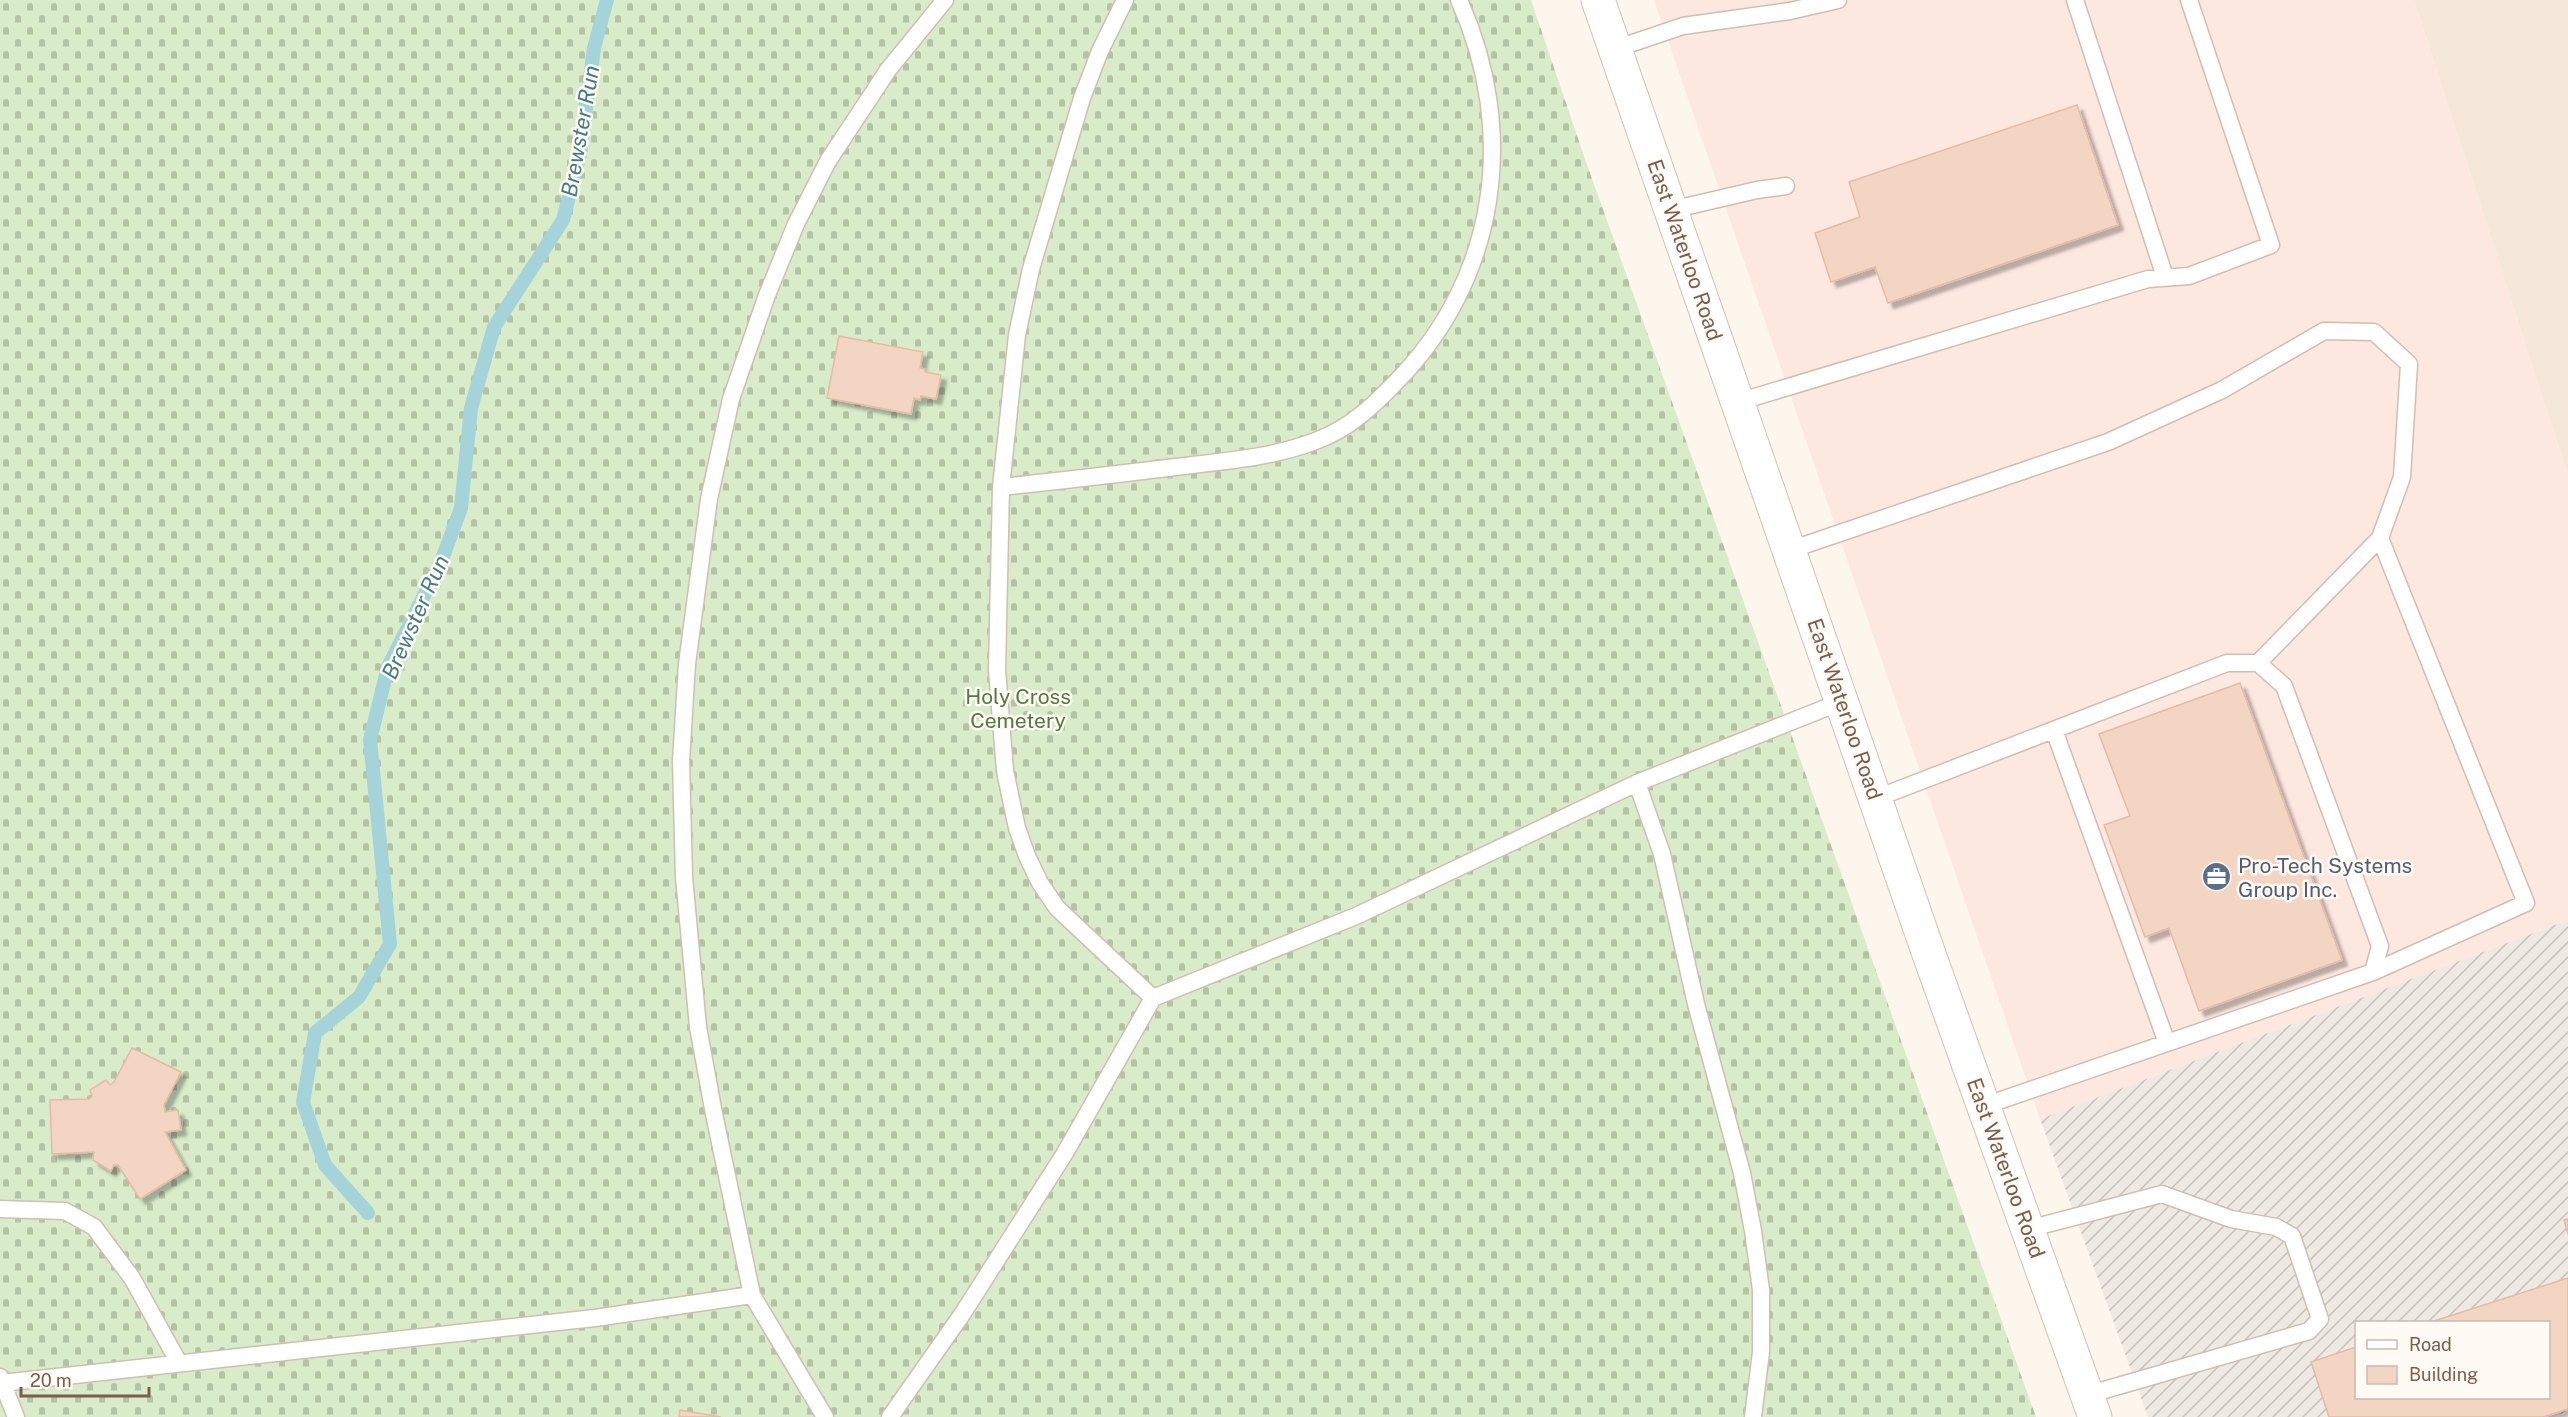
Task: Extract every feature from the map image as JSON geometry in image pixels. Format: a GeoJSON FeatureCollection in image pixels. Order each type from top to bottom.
{"type":"FeatureCollection","features":[{"type":"Feature","properties":{"kind":"main road","name":"East Waterloo Road"},"geometry":{"type":"LineString","coordinates":[[1598,0],[2091,1406]]}},
{"type":"Feature","properties":{"kind":"lane"},"geometry":{"type":"LineString","coordinates":[[825,1417],[752,1295],[698,1026],[684,877],[681,761],[687,664],[709,499],[731,399],[767,295],[796,224],[828,162],[888,70],[945,0]]}},
{"type":"Feature","properties":{"kind":"lane"},"geometry":{"type":"LineString","coordinates":[[1125,0],[1100,51],[1082,98],[1031,269],[1017,335],[1001,488],[997,670],[1005,771],[1017,828],[1040,883],[1057,908],[1153,998]]}},
{"type":"Feature","properties":{"kind":"lane"},"geometry":{"type":"LineString","coordinates":[[1001,488],[1236,460],[1293,449],[1345,427],[1372,407],[1418,360],[1459,297],[1484,226],[1494,149],[1492,116],[1486,87],[1471,30],[1459,0]]}},
{"type":"Feature","properties":{"kind":"lane"},"geometry":{"type":"LineString","coordinates":[[1615,49],[1683,26],[1790,11],[1838,0]]}},
{"type":"Feature","properties":{"kind":"lane"},"geometry":{"type":"LineString","coordinates":[[2075,0],[2165,277]]}},
{"type":"Feature","properties":{"kind":"lane"},"geometry":{"type":"LineString","coordinates":[[1738,402],[2136,282],[2189,276],[2271,245],[2189,0]]}},
{"type":"Feature","properties":{"kind":"lane"},"geometry":{"type":"LineString","coordinates":[[1671,210],[1756,190],[1786,186]]}},
{"type":"Feature","properties":{"kind":"lane"},"geometry":{"type":"LineString","coordinates":[[1790,550],[2108,442],[2222,390],[2324,331],[2374,332],[2409,364],[2402,477],[2380,538],[2258,663]]}},
{"type":"Feature","properties":{"kind":"lane"},"geometry":{"type":"LineString","coordinates":[[1984,1106],[2373,972],[2526,903],[2380,538]]}},
{"type":"Feature","properties":{"kind":"lane"},"geometry":{"type":"LineString","coordinates":[[1876,798],[2227,663],[2258,663],[2284,686],[2380,946],[2373,972]]}},
{"type":"Feature","properties":{"kind":"lane"},"geometry":{"type":"LineString","coordinates":[[890,1417],[963,1313],[1052,1173],[1153,998],[1356,916],[1637,783],[1843,700]]}},
{"type":"Feature","properties":{"kind":"lane"},"geometry":{"type":"LineString","coordinates":[[2054,730],[2167,1043]]}},
{"type":"Feature","properties":{"kind":"lane"},"geometry":{"type":"LineString","coordinates":[[1637,783],[1662,854],[1696,1004],[1742,1173],[1754,1231],[1761,1290],[1761,1352],[1753,1417]]}},
{"type":"Feature","properties":{"kind":"lane"},"geometry":{"type":"LineString","coordinates":[[2028,1229],[2162,1194],[2231,1219],[2276,1227],[2292,1236],[2320,1319],[2309,1331],[2091,1406]]}},
{"type":"Feature","properties":{"kind":"lane"},"geometry":{"type":"LineString","coordinates":[[0,1209],[65,1211],[94,1227],[132,1278],[179,1363]]}},
{"type":"Feature","properties":{"kind":"lane"},"geometry":{"type":"LineString","coordinates":[[16,1417],[1,1380],[595,1318],[752,1295]]}},
{"type":"Feature","properties":{"kind":"shaded area"},"geometry":{"type":"Polygon","coordinates":[[[1654,0],[2414,0],[2568,476],[2568,920],[2040,1119],[1654,0]]]}},
{"type":"Feature","properties":{"kind":"shaded area"},"geometry":{"type":"Polygon","coordinates":[[[2414,0],[2568,0],[2568,476],[2414,0]]]}},
{"type":"Feature","properties":{"kind":"shaded area"},"geometry":{"type":"Polygon","coordinates":[[[2568,920],[2568,1411],[2554,1417],[2148,1417],[2040,1119],[2568,920]]]}},
{"type":"Feature","properties":{"kind":"green space","name":"Holy Cross Cemetery"},"geometry":{"type":"Polygon","coordinates":[[[0,0],[1531,0],[1586,162],[2036,1417],[0,1417],[0,0]]]}},
{"type":"Feature","properties":{"kind":"building"},"geometry":{"type":"Polygon","coordinates":[[[2077,105],[2118,225],[1888,303],[1875,267],[1831,282],[1815,233],[1860,217],[1849,182],[2077,105]]]}},
{"type":"Feature","properties":{"kind":"building"},"geometry":{"type":"Polygon","coordinates":[[[839,336],[923,352],[920,368],[925,369],[925,372],[941,375],[936,399],[921,396],[920,400],[914,398],[911,414],[827,398],[839,336]]]}},
{"type":"Feature","properties":{"kind":"building","name":"Pro-Tech Systems Group Inc."},"geometry":{"type":"Polygon","coordinates":[[[2240,683],[2342,960],[2199,1011],[2169,928],[2145,937],[2104,825],[2130,816],[2099,734],[2240,683]]]}},
{"type":"Feature","properties":{"kind":"building"},"geometry":{"type":"Polygon","coordinates":[[[132,1048],[181,1072],[164,1105],[165,1112],[178,1110],[181,1130],[165,1132],[186,1170],[140,1199],[118,1165],[114,1165],[111,1171],[93,1160],[94,1152],[52,1154],[50,1100],[89,1099],[92,1096],[90,1090],[106,1080],[110,1085],[114,1082],[132,1048]]]}},
{"type":"Feature","properties":{"kind":"building"},"geometry":{"type":"Polygon","coordinates":[[[2568,1219],[2568,1234],[2564,1220],[2568,1219]]]}},
{"type":"Feature","properties":{"kind":"building"},"geometry":{"type":"Polygon","coordinates":[[[2568,1278],[2568,1409],[2543,1417],[2329,1417],[2311,1362],[2355,1347],[2355,1399],[2550,1399],[2550,1321],[2434,1321],[2568,1278]]]}},
{"type":"Feature","properties":{"kind":"building"},"geometry":{"type":"Polygon","coordinates":[[[680,1410],[721,1417],[679,1417],[680,1410]]]}},
{"type":"Feature","properties":{"kind":"waterway","name":"Brewster Run"},"geometry":{"type":"LineString","coordinates":[[368,1213],[325,1165],[303,1102],[315,1033],[359,997],[390,944],[370,740],[388,667],[441,562],[461,508],[471,408],[494,327],[563,220],[580,154],[594,48],[607,0]]}},
{"type":"Feature","properties":{"kind":"place","name":"Pro-Tech Systems Group Inc."},"geometry":{"type":"Point","coordinates":[2217,877]}}]}
